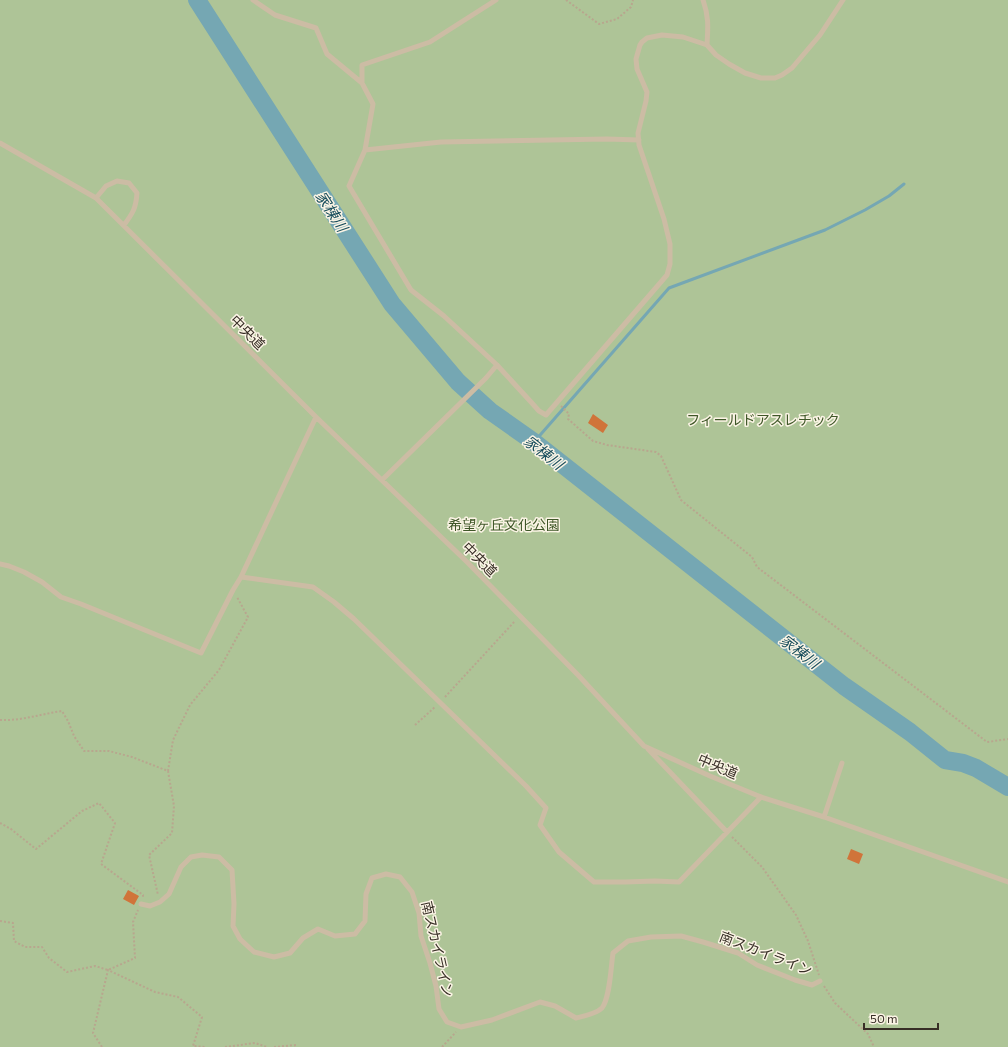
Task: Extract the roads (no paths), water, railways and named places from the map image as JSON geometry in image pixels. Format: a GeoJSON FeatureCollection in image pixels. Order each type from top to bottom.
{"type":"FeatureCollection","features":[{"type":"Feature","properties":{"kind":"lane"},"geometry":{"type":"LineString","coordinates":[[253,0],[275,15],[316,28],[327,54],[362,83],[373,104],[365,150],[349,186],[411,290],[444,316],[497,365],[539,411],[546,415],[667,275],[670,264],[670,244],[664,219],[639,145],[638,133],[647,92],[637,69],[636,54],[642,42],[647,38],[662,35],[683,37],[707,45],[716,55],[745,73],[761,78],[775,78],[792,68],[820,35],[843,0]]}},
{"type":"Feature","properties":{"kind":"lane"},"geometry":{"type":"LineString","coordinates":[[362,83],[362,64],[430,42],[496,0]]}},
{"type":"Feature","properties":{"kind":"lane"},"geometry":{"type":"LineString","coordinates":[[703,0],[707,12],[708,22],[707,45]]}},
{"type":"Feature","properties":{"kind":"lane"},"geometry":{"type":"LineString","coordinates":[[365,150],[441,142],[607,139],[639,140]]}},
{"type":"Feature","properties":{"kind":"lane","name":"中央道"},"geometry":{"type":"LineString","coordinates":[[0,143],[96,198],[316,417],[466,561],[578,675],[644,746],[710,776],[761,796],[1008,882]]}},
{"type":"Feature","properties":{"kind":"lane"},"geometry":{"type":"LineString","coordinates":[[96,198],[106,186],[117,181],[128,183],[137,193],[136,205],[124,225]]}},
{"type":"Feature","properties":{"kind":"lane"},"geometry":{"type":"LineString","coordinates":[[382,480],[486,378],[497,365]]}},
{"type":"Feature","properties":{"kind":"lane"},"geometry":{"type":"LineString","coordinates":[[0,564],[24,572],[42,582],[62,597],[201,653],[241,577],[316,417]]}},
{"type":"Feature","properties":{"kind":"lane"},"geometry":{"type":"LineString","coordinates":[[241,577],[313,588],[334,602],[354,619],[526,786],[546,808],[540,825],[545,833],[560,852],[594,882],[679,882],[761,796]]}},
{"type":"Feature","properties":{"kind":"lane"},"geometry":{"type":"LineString","coordinates":[[644,746],[727,832]]}},
{"type":"Feature","properties":{"kind":"lane"},"geometry":{"type":"LineString","coordinates":[[824,817],[842,763]]}},
{"type":"Feature","properties":{"kind":"lane","name":"南スカイライン"},"geometry":{"type":"LineString","coordinates":[[141,904],[150,906],[160,902],[169,894],[181,867],[191,857],[202,855],[219,857],[232,870],[234,904],[233,926],[240,939],[254,952],[274,958],[290,952],[304,938],[318,929],[335,936],[355,934],[365,921],[366,894],[372,878],[386,874],[400,877],[412,892],[419,913],[421,936],[436,986],[439,1009],[447,1022],[461,1027],[492,1020],[540,1002],[555,1006],[576,1018],[591,1014],[602,1008],[607,996],[612,953],[628,942],[651,937],[681,936],[738,953],[757,965],[795,980],[812,985],[820,981]]}},
{"type":"Feature","properties":{"kind":"waterway","name":"家棟川"},"geometry":{"type":"LineString","coordinates":[[197,0],[392,304],[458,382],[490,411],[534,442],[844,686],[910,732],[945,760],[963,763],[976,768],[1008,787]]}},
{"type":"Feature","properties":{"kind":"waterway"},"geometry":{"type":"LineString","coordinates":[[534,442],[669,288],[825,230],[865,210],[889,196],[904,184]]}},
{"type":"Feature","properties":{"kind":"park label","name":"フィールドアスレチック"},"geometry":{"type":"Point","coordinates":[763,419]}},
{"type":"Feature","properties":{"kind":"park label","name":"希望ヶ丘文化公園"},"geometry":{"type":"Point","coordinates":[504,524]}}]}
